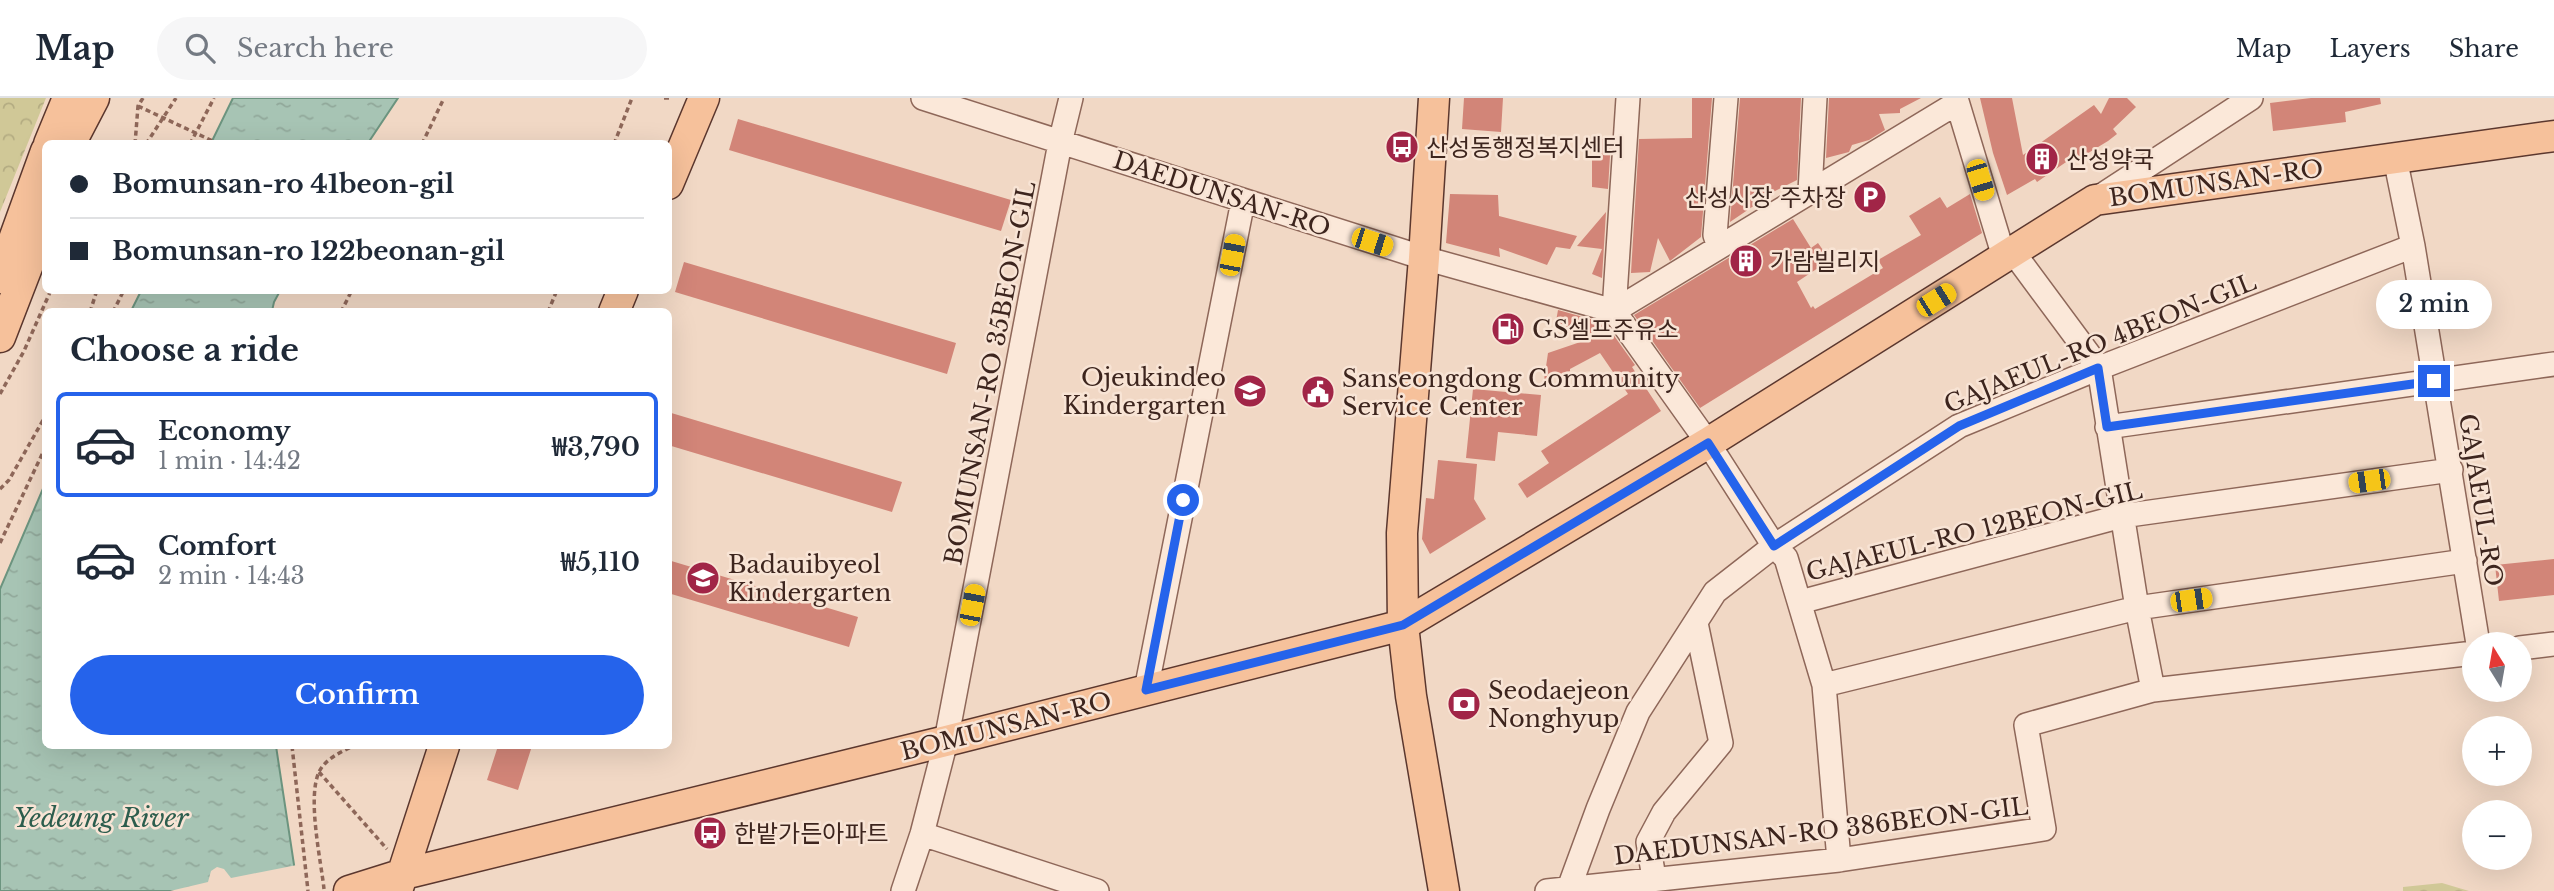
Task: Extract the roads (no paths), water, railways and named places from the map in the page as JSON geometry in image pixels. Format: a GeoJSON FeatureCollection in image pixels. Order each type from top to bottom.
{"type":"FeatureCollection","features":[{"type":"Feature","properties":{"kind":"main road"},"geometry":{"type":"LineString","coordinates":[[51,140],[68,98]]}},
{"type":"Feature","properties":{"kind":"main road"},"geometry":{"type":"LineString","coordinates":[[72,140],[94,98]]}},
{"type":"Feature","properties":{"kind":"main road"},"geometry":{"type":"LineString","coordinates":[[672,174],[704,98]]}},
{"type":"Feature","properties":{"kind":"main road"},"geometry":{"type":"LineString","coordinates":[[1434,98],[1402,533],[1403,625],[1411,696],[1444,891]]}},
{"type":"Feature","properties":{"kind":"main road","name":"BOMUNSAN-RO"},"geometry":{"type":"LineString","coordinates":[[353,890],[395,872],[946,741],[1403,625],[1708,443],[2095,200],[2554,136]]}},
{"type":"Feature","properties":{"kind":"main road"},"geometry":{"type":"LineString","coordinates":[[0,278],[42,162]]}},
{"type":"Feature","properties":{"kind":"main road"},"geometry":{"type":"LineString","coordinates":[[0,337],[42,228]]}},
{"type":"Feature","properties":{"kind":"main road"},"geometry":{"type":"LineString","coordinates":[[395,872],[443,749]]}},
{"type":"Feature","properties":{"kind":"street","name":"DAEDUNSAN-RO"},"geometry":{"type":"LineString","coordinates":[[923,98],[1424,258],[1614,311]]}},
{"type":"Feature","properties":{"kind":"street","name":"BOMUNSAN-RO 35BEON-GIL"},"geometry":{"type":"LineString","coordinates":[[904,891],[946,741],[1060,143],[1071,98]]}},
{"type":"Feature","properties":{"kind":"street"},"geometry":{"type":"LineString","coordinates":[[1719,247],[1716,235],[1726,98]]}},
{"type":"Feature","properties":{"kind":"street"},"geometry":{"type":"LineString","coordinates":[[1810,192],[1815,98]]}},
{"type":"Feature","properties":{"kind":"street"},"geometry":{"type":"LineString","coordinates":[[2095,200],[2251,98]]}},
{"type":"Feature","properties":{"kind":"street"},"geometry":{"type":"LineString","coordinates":[[1614,311],[1956,100],[2008,254],[2098,368],[2153,690]]}},
{"type":"Feature","properties":{"kind":"street"},"geometry":{"type":"LineString","coordinates":[[1628,105],[1614,311],[1708,443],[1774,546],[1786,558],[1824,685],[1839,860]]}},
{"type":"Feature","properties":{"kind":"street","name":"GAJAEUL-RO"},"geometry":{"type":"LineString","coordinates":[[2395,158],[2413,246],[2476,632]]}},
{"type":"Feature","properties":{"kind":"street"},"geometry":{"type":"LineString","coordinates":[[1146,690],[1243,201]]}},
{"type":"Feature","properties":{"kind":"street","name":"GAJAEUL-RO 4BEON-GIL"},"geometry":{"type":"LineString","coordinates":[[1558,889],[1598,808],[1639,712],[1715,592],[1774,546],[1959,426],[2098,368],[2413,246]]}},
{"type":"Feature","properties":{"kind":"street"},"geometry":{"type":"LineString","coordinates":[[2107,427],[2554,364]]}},
{"type":"Feature","properties":{"kind":"street","name":"GAJAEUL-RO 12BEON-GIL"},"geometry":{"type":"LineString","coordinates":[[1800,602],[2122,516],[2451,470]]}},
{"type":"Feature","properties":{"kind":"street"},"geometry":{"type":"LineString","coordinates":[[1824,685],[2137,608],[2465,561]]}},
{"type":"Feature","properties":{"kind":"street"},"geometry":{"type":"LineString","coordinates":[[1654,878],[1647,842],[1664,811],[1721,743],[1696,623]]}},
{"type":"Feature","properties":{"kind":"street"},"geometry":{"type":"LineString","coordinates":[[2532,647],[2554,644]]}},
{"type":"Feature","properties":{"kind":"street","name":"DAEDUNSAN-RO 386BEON-GIL"},"geometry":{"type":"LineString","coordinates":[[1558,889],[1839,860],[2044,829],[2025,725],[2153,690],[2462,654]]}},
{"type":"Feature","properties":{"kind":"street"},"geometry":{"type":"LineString","coordinates":[[922,834],[1086,889]]}},
{"type":"Feature","properties":{"kind":"water"},"geometry":{"type":"Polygon","coordinates":[[[233,98],[398,98],[370,140],[212,140],[233,98]]]}},
{"type":"Feature","properties":{"kind":"water"},"geometry":{"type":"Polygon","coordinates":[[[139,294],[278,294],[273,308],[132,308],[139,294]]]}},
{"type":"Feature","properties":{"kind":"water","name":"Yedeung River"},"geometry":{"type":"Polygon","coordinates":[[[42,491],[42,749],[276,749],[298,891],[0,891],[0,589],[42,491]]]}},
{"type":"Feature","properties":{"kind":"place","name":"산성동행정복지센터"},"geometry":{"type":"Point","coordinates":[1402,147]}},
{"type":"Feature","properties":{"kind":"place","name":"산성약국"},"geometry":{"type":"Point","coordinates":[2042,159]}},
{"type":"Feature","properties":{"kind":"place","name":"산성시장 주차장"},"geometry":{"type":"Point","coordinates":[1870,197]}},
{"type":"Feature","properties":{"kind":"place","name":"가람빌리지"},"geometry":{"type":"Point","coordinates":[1746,261]}},
{"type":"Feature","properties":{"kind":"place","name":"GS셀프주유소"},"geometry":{"type":"Point","coordinates":[1508,329]}},
{"type":"Feature","properties":{"kind":"place","name":"Ojeukindeo Kindergarten"},"geometry":{"type":"Point","coordinates":[1250,391]}},
{"type":"Feature","properties":{"kind":"place","name":"Sanseongdong Community Service Center"},"geometry":{"type":"Point","coordinates":[1318,392]}},
{"type":"Feature","properties":{"kind":"place","name":"Badauibyeol Kindergarten"},"geometry":{"type":"Point","coordinates":[703,578]}},
{"type":"Feature","properties":{"kind":"place","name":"Seodaejeon Nonghyup"},"geometry":{"type":"Point","coordinates":[1464,704]}},
{"type":"Feature","properties":{"kind":"place","name":"한밭가든아파트"},"geometry":{"type":"Point","coordinates":[710,833]}}]}
